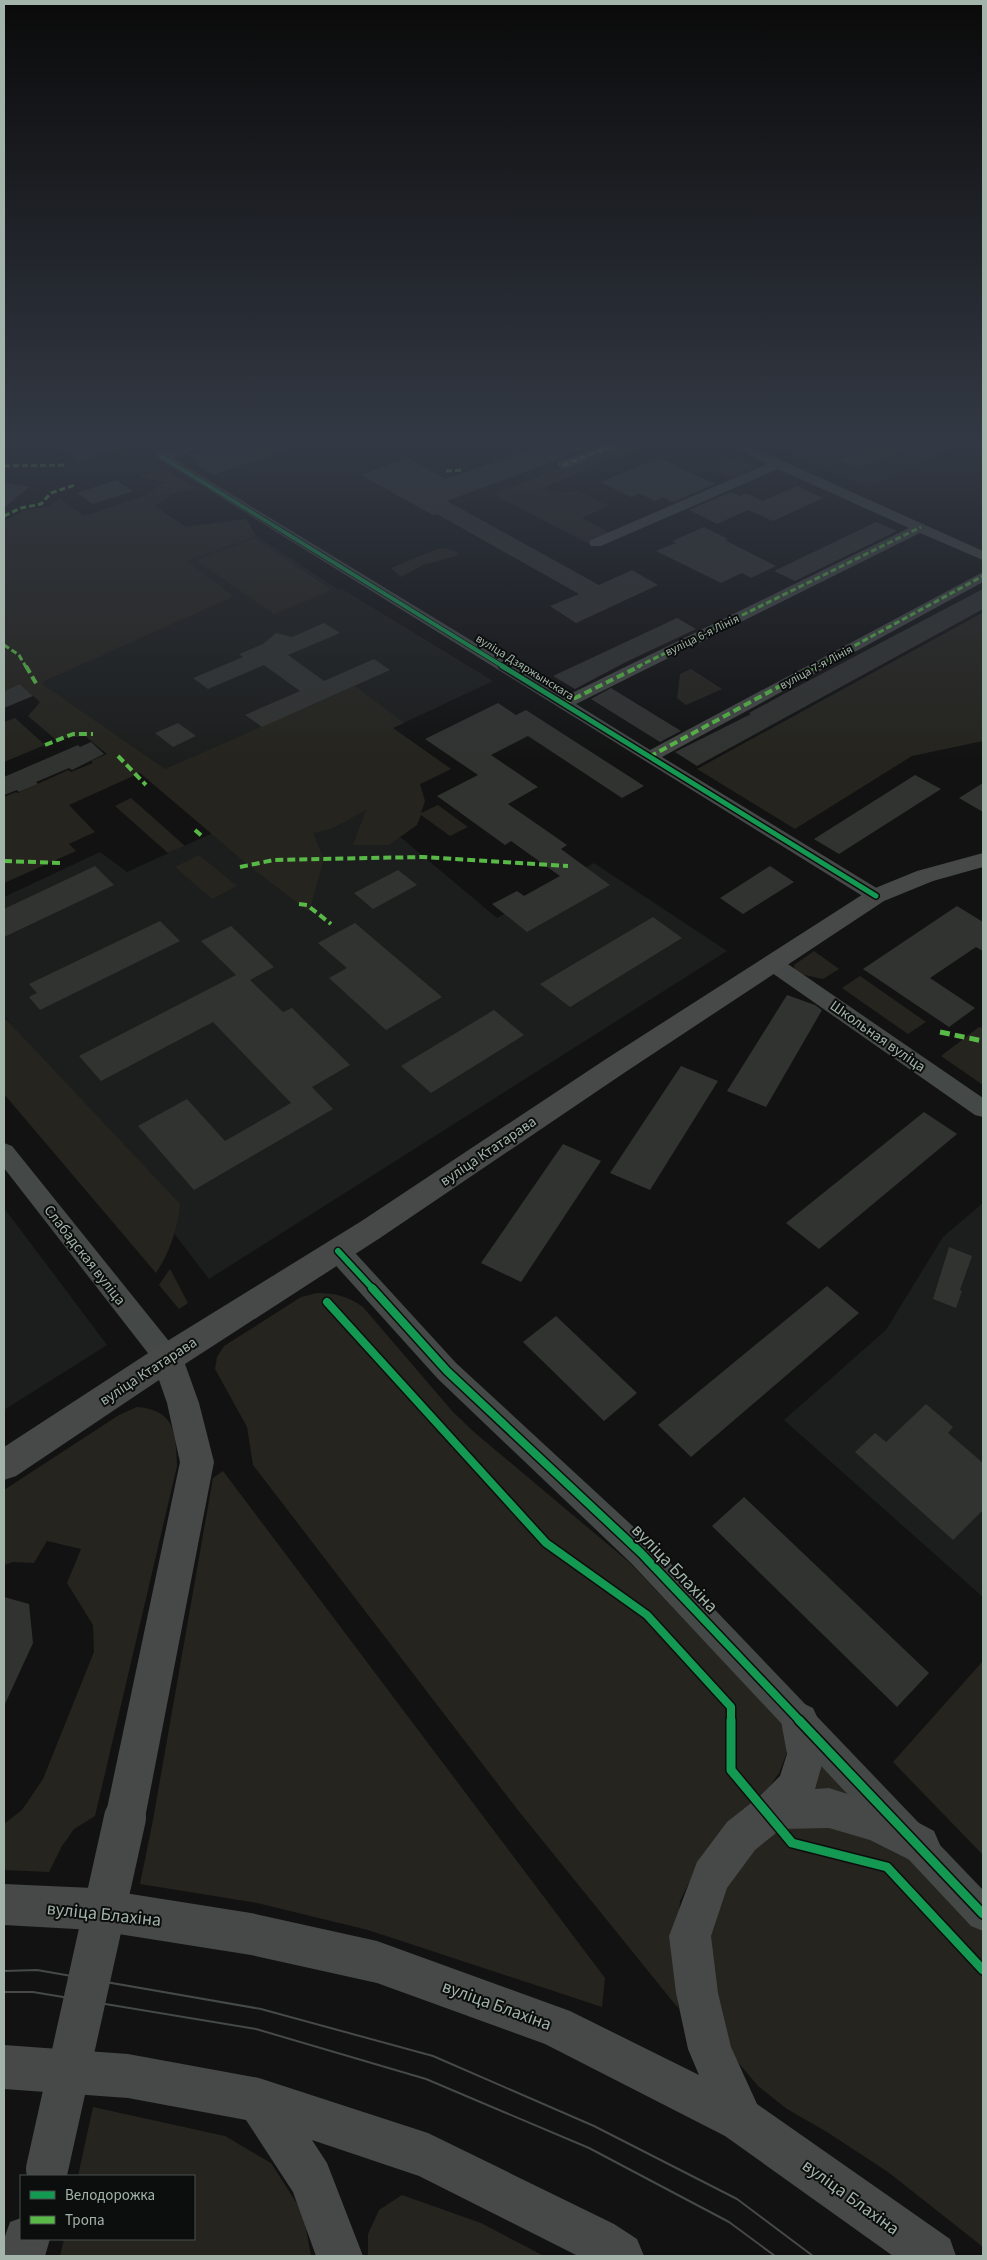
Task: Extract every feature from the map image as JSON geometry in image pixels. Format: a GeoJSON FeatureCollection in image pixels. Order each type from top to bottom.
{"type":"FeatureCollection","features":[{"type":"Feature","properties":{"kind":"main road","name":"вуліца Ктатарава"},"geometry":{"type":"LineString","coordinates":[[4,1465],[167,1358],[338,1251],[876,896],[925,876],[983,860]]}},
{"type":"Feature","properties":{"kind":"main road"},"geometry":{"type":"LineString","coordinates":[[46,2173],[125,1818],[197,1462],[183,1403],[167,1358]]}},
{"type":"Feature","properties":{"kind":"main road"},"geometry":{"type":"LineString","coordinates":[[741,2120],[710,2049],[697,1994],[690,1936],[711,1876],[741,1836],[774,1810],[796,1788],[806,1754],[800,1720]]}},
{"type":"Feature","properties":{"kind":"main road"},"geometry":{"type":"LineString","coordinates":[[774,1810],[829,1808],[878,1822],[920,1845]]}},
{"type":"Feature","properties":{"kind":"main road","name":"вуліца Блахіна"},"geometry":{"type":"LineString","coordinates":[[4,1905],[93,1909],[251,1934],[378,1962],[555,2026],[741,2120],[933,2256]]}},
{"type":"Feature","properties":{"kind":"main road"},"geometry":{"type":"LineString","coordinates":[[4,2067],[128,2076],[259,2100],[428,2156],[597,2241],[620,2256]]}},
{"type":"Feature","properties":{"kind":"main road"},"geometry":{"type":"LineString","coordinates":[[259,2100],[311,2178],[338,2256]]}},
{"type":"Feature","properties":{"kind":"main road"},"geometry":{"type":"LineString","coordinates":[[22,2256],[27,2240]]}},
{"type":"Feature","properties":{"kind":"street","name":"вуліца Дзяржынскага"},"geometry":{"type":"LineString","coordinates":[[314,550],[876,896]]}},
{"type":"Feature","properties":{"kind":"street","name":"вуліца 6-я Лінія"},"geometry":{"type":"LineString","coordinates":[[563,704],[874,550]]}},
{"type":"Feature","properties":{"kind":"street"},"geometry":{"type":"LineString","coordinates":[[971,550],[983,556]]}},
{"type":"Feature","properties":{"kind":"street","name":"вуліца 7-я Лінія"},"geometry":{"type":"LineString","coordinates":[[650,757],[983,576]]}},
{"type":"Feature","properties":{"kind":"street","name":"Школьная вуліца"},"geometry":{"type":"LineString","coordinates":[[772,963],[983,1109]]}},
{"type":"Feature","properties":{"kind":"street","name":"Слабадская вуліца"},"geometry":{"type":"LineString","coordinates":[[4,1152],[167,1358]]}},
{"type":"Feature","properties":{"kind":"street","name":"вуліца Блахіна"},"geometry":{"type":"LineString","coordinates":[[338,1251],[447,1371],[641,1553],[920,1845],[983,1914]]}},
{"type":"Feature","properties":{"kind":"shaded area"},"geometry":{"type":"Polygon","coordinates":[[[4,550],[215,550],[186,561],[234,596],[42,684],[165,769],[355,686],[404,723],[393,728],[451,769],[420,784],[425,801],[421,813],[438,805],[468,827],[450,836],[421,815],[417,825],[389,845],[353,845],[366,810],[331,829],[313,833],[324,859],[309,912],[247,864],[140,773],[69,805],[95,832],[69,844],[76,851],[4,883],[4,797],[16,792],[18,793],[68,770],[71,772],[93,763],[91,761],[107,754],[85,736],[55,739],[28,716],[40,702],[20,684],[4,691],[4,550]]]}},
{"type":"Feature","properties":{"kind":"shaded area"},"geometry":{"type":"Polygon","coordinates":[[[215,550],[278,550],[339,590],[342,589],[493,681],[393,728],[451,769],[368,810],[497,918],[594,863],[727,951],[209,1279],[38,1056],[4,1016],[4,897],[100,852],[127,872],[239,821],[41,684],[233,595],[185,561],[215,550]]]}},
{"type":"Feature","properties":{"kind":"shaded area"},"geometry":{"type":"Polygon","coordinates":[[[222,550],[272,550],[332,590],[274,614],[196,560],[222,550]]]}},
{"type":"Feature","properties":{"kind":"shaded area"},"geometry":{"type":"Polygon","coordinates":[[[433,550],[453,550],[459,553],[456,556],[423,565],[401,577],[391,568],[433,550]]]}},
{"type":"Feature","properties":{"kind":"shaded area"},"geometry":{"type":"Polygon","coordinates":[[[982,613],[983,741],[912,756],[795,829],[697,769],[982,613]]]}},
{"type":"Feature","properties":{"kind":"shaded area"},"geometry":{"type":"Polygon","coordinates":[[[691,669],[722,689],[686,705],[677,698],[680,674],[691,669]]]}},
{"type":"Feature","properties":{"kind":"shaded area"},"geometry":{"type":"Polygon","coordinates":[[[15,718],[45,745],[4,762],[4,722],[15,718]]]}},
{"type":"Feature","properties":{"kind":"shaded area"},"geometry":{"type":"Polygon","coordinates":[[[131,798],[185,846],[168,853],[115,806],[131,798]]]}},
{"type":"Feature","properties":{"kind":"shaded area"},"geometry":{"type":"Polygon","coordinates":[[[199,855],[237,886],[212,899],[175,867],[199,855]]]}},
{"type":"Feature","properties":{"kind":"shaded area"},"geometry":{"type":"Polygon","coordinates":[[[814,951],[839,969],[823,979],[795,973],[794,965],[814,951]]]}},
{"type":"Feature","properties":{"kind":"shaded area"},"geometry":{"type":"Polygon","coordinates":[[[860,976],[926,1022],[908,1034],[842,988],[860,976]]]}},
{"type":"Feature","properties":{"kind":"shaded area"},"geometry":{"type":"Polygon","coordinates":[[[4,1017],[180,1204],[172,1240],[165,1258],[156,1273],[4,1094],[4,1017]]]}},
{"type":"Feature","properties":{"kind":"shaded area"},"geometry":{"type":"Polygon","coordinates":[[[979,1027],[983,1028],[983,1085],[941,1056],[979,1027]]]}},
{"type":"Feature","properties":{"kind":"shaded area"},"geometry":{"type":"Polygon","coordinates":[[[983,1203],[983,1597],[784,1420],[886,1330],[943,1237],[983,1203]]]}},
{"type":"Feature","properties":{"kind":"shaded area"},"geometry":{"type":"Polygon","coordinates":[[[4,1208],[107,1345],[4,1410],[4,1208]]]}},
{"type":"Feature","properties":{"kind":"shaded area"},"geometry":{"type":"Polygon","coordinates":[[[170,1269],[188,1303],[179,1309],[159,1285],[170,1269]]]}},
{"type":"Feature","properties":{"kind":"shaded area"},"geometry":{"type":"Polygon","coordinates":[[[317,1293],[341,1296],[363,1307],[453,1412],[474,1432],[630,1563],[781,1721],[787,1739],[786,1755],[779,1773],[766,1792],[699,1863],[680,1901],[676,1947],[678,2008],[517,1809],[253,1465],[247,1427],[215,1369],[217,1357],[224,1346],[301,1297],[317,1293]]]}},
{"type":"Feature","properties":{"kind":"shaded area"},"geometry":{"type":"Polygon","coordinates":[[[137,1407],[159,1413],[171,1425],[176,1443],[177,1466],[95,1816],[74,1829],[62,1846],[49,1872],[4,1870],[4,1824],[22,1810],[43,1779],[94,1652],[93,1625],[67,1583],[81,1549],[47,1541],[34,1563],[13,1562],[4,1565],[4,1490],[119,1415],[137,1407]]]}},
{"type":"Feature","properties":{"kind":"shaded area"},"geometry":{"type":"Polygon","coordinates":[[[223,1471],[605,1978],[602,2007],[368,1930],[257,1903],[140,1884],[213,1478],[223,1471]]]}},
{"type":"Feature","properties":{"kind":"shaded area"},"geometry":{"type":"Polygon","coordinates":[[[983,1661],[983,1855],[893,1762],[983,1661]]]}},
{"type":"Feature","properties":{"kind":"shaded area"},"geometry":{"type":"Polygon","coordinates":[[[817,1753],[868,1808],[807,1789],[817,1753]]]}},
{"type":"Feature","properties":{"kind":"shaded area"},"geometry":{"type":"Polygon","coordinates":[[[834,1822],[921,1863],[983,1929],[983,2247],[888,2172],[827,2132],[787,2109],[758,2086],[736,2060],[720,2030],[704,1964],[725,1876],[780,1827],[834,1822]]]}},
{"type":"Feature","properties":{"kind":"shaded area"},"geometry":{"type":"Polygon","coordinates":[[[93,2107],[225,2136],[271,2163],[303,2213],[311,2256],[60,2256],[64,2240],[195,2240],[195,2175],[78,2175],[93,2107]]]}},
{"type":"Feature","properties":{"kind":"shaded area"},"geometry":{"type":"Polygon","coordinates":[[[402,2195],[481,2223],[544,2256],[368,2256],[368,2234],[379,2210],[402,2195]]]}},
{"type":"Feature","properties":{"kind":"building"},"geometry":{"type":"Polygon","coordinates":[[[502,550],[537,550],[599,585],[632,570],[658,585],[576,623],[550,606],[579,594],[502,550]]]}},
{"type":"Feature","properties":{"kind":"building"},"geometry":{"type":"Polygon","coordinates":[[[746,550],[776,566],[751,578],[742,573],[721,583],[656,551],[746,550]]]}},
{"type":"Feature","properties":{"kind":"building"},"geometry":{"type":"Polygon","coordinates":[[[817,550],[857,550],[795,581],[774,571],[817,550]]]}},
{"type":"Feature","properties":{"kind":"building"},"geometry":{"type":"Polygon","coordinates":[[[983,589],[983,609],[697,766],[675,752],[751,714],[749,713],[983,589]]]}},
{"type":"Feature","properties":{"kind":"building"},"geometry":{"type":"Polygon","coordinates":[[[677,618],[696,629],[626,662],[575,689],[553,676],[677,618]]]}},
{"type":"Feature","properties":{"kind":"building"},"geometry":{"type":"Polygon","coordinates":[[[324,623],[340,633],[288,655],[324,681],[374,659],[390,670],[262,727],[245,715],[300,691],[264,665],[208,689],[193,678],[243,657],[239,654],[263,644],[276,633],[292,637],[324,623]]]}},
{"type":"Feature","properties":{"kind":"building"},"geometry":{"type":"Polygon","coordinates":[[[20,684],[33,696],[4,708],[4,691],[20,684]]]}},
{"type":"Feature","properties":{"kind":"building"},"geometry":{"type":"Polygon","coordinates":[[[611,688],[681,731],[660,742],[591,699],[611,688]]]}},
{"type":"Feature","properties":{"kind":"building"},"geometry":{"type":"Polygon","coordinates":[[[498,703],[516,715],[526,710],[644,786],[622,798],[528,736],[491,755],[538,787],[508,804],[567,845],[561,849],[610,885],[527,932],[492,904],[517,891],[524,896],[560,876],[511,841],[505,845],[437,796],[478,775],[425,739],[498,703]]]}},
{"type":"Feature","properties":{"kind":"building"},"geometry":{"type":"Polygon","coordinates":[[[178,723],[196,736],[173,747],[155,733],[178,723]]]}},
{"type":"Feature","properties":{"kind":"building"},"geometry":{"type":"Polygon","coordinates":[[[91,742],[104,754],[72,770],[69,768],[36,782],[38,784],[19,792],[17,790],[4,795],[4,777],[78,745],[80,747],[91,742]]]}},
{"type":"Feature","properties":{"kind":"building"},"geometry":{"type":"Polygon","coordinates":[[[915,775],[941,789],[839,854],[814,839],[915,775]]]}},
{"type":"Feature","properties":{"kind":"building"},"geometry":{"type":"Polygon","coordinates":[[[983,783],[983,812],[959,798],[983,783]]]}},
{"type":"Feature","properties":{"kind":"building"},"geometry":{"type":"Polygon","coordinates":[[[95,866],[114,885],[4,937],[4,909],[95,866]]]}},
{"type":"Feature","properties":{"kind":"building"},"geometry":{"type":"Polygon","coordinates":[[[770,866],[794,882],[743,914],[720,898],[770,866]]]}},
{"type":"Feature","properties":{"kind":"building"},"geometry":{"type":"Polygon","coordinates":[[[398,870],[417,885],[373,909],[354,893],[398,870]]]}},
{"type":"Feature","properties":{"kind":"building"},"geometry":{"type":"Polygon","coordinates":[[[957,906],[983,922],[983,951],[976,947],[930,978],[975,1008],[949,1027],[863,969],[957,906]]]}},
{"type":"Feature","properties":{"kind":"building"},"geometry":{"type":"Polygon","coordinates":[[[653,917],[682,938],[570,1007],[540,984],[653,917]]]}},
{"type":"Feature","properties":{"kind":"building"},"geometry":{"type":"Polygon","coordinates":[[[160,921],[180,941],[40,1010],[29,997],[37,993],[29,984],[160,921]]]}},
{"type":"Feature","properties":{"kind":"building"},"geometry":{"type":"Polygon","coordinates":[[[355,923],[442,997],[386,1030],[329,978],[347,968],[318,943],[355,923]]]}},
{"type":"Feature","properties":{"kind":"building"},"geometry":{"type":"Polygon","coordinates":[[[231,926],[274,967],[250,980],[283,1012],[292,1008],[350,1065],[312,1087],[333,1109],[194,1190],[138,1126],[187,1099],[225,1141],[291,1103],[213,1022],[101,1081],[79,1056],[236,975],[201,941],[231,926]]]}},
{"type":"Feature","properties":{"kind":"building"},"geometry":{"type":"Polygon","coordinates":[[[787,995],[815,1005],[822,1010],[766,1107],[727,1091],[787,995]]]}},
{"type":"Feature","properties":{"kind":"building"},"geometry":{"type":"Polygon","coordinates":[[[494,1010],[524,1035],[431,1093],[401,1066],[494,1010]]]}},
{"type":"Feature","properties":{"kind":"building"},"geometry":{"type":"Polygon","coordinates":[[[681,1066],[718,1081],[650,1190],[610,1173],[681,1066]]]}},
{"type":"Feature","properties":{"kind":"building"},"geometry":{"type":"Polygon","coordinates":[[[924,1112],[957,1134],[819,1249],[786,1223],[924,1112]]]}},
{"type":"Feature","properties":{"kind":"building"},"geometry":{"type":"Polygon","coordinates":[[[563,1144],[601,1161],[521,1282],[481,1263],[563,1144]]]}},
{"type":"Feature","properties":{"kind":"building"},"geometry":{"type":"Polygon","coordinates":[[[949,1247],[972,1256],[956,1308],[933,1299],[949,1247]]]}},
{"type":"Feature","properties":{"kind":"building"},"geometry":{"type":"Polygon","coordinates":[[[827,1286],[859,1313],[691,1457],[658,1425],[827,1286]]]}},
{"type":"Feature","properties":{"kind":"building"},"geometry":{"type":"Polygon","coordinates":[[[556,1316],[637,1393],[604,1421],[523,1342],[556,1316]]]}},
{"type":"Feature","properties":{"kind":"building"},"geometry":{"type":"Polygon","coordinates":[[[926,1404],[953,1427],[948,1433],[983,1463],[983,1510],[953,1540],[855,1452],[875,1433],[886,1442],[926,1404]]]}},
{"type":"Feature","properties":{"kind":"building"},"geometry":{"type":"Polygon","coordinates":[[[744,1497],[929,1673],[897,1707],[712,1526],[744,1497]]]}},
{"type":"Feature","properties":{"kind":"building"},"geometry":{"type":"Polygon","coordinates":[[[4,1597],[29,1604],[33,1643],[4,1706],[4,1597]]]}},
{"type":"Feature","properties":{"kind":"tram line"},"geometry":{"type":"LineString","coordinates":[[4,1971],[37,1970],[261,2009],[433,2056],[594,2126],[737,2199],[813,2256]]}},
{"type":"Feature","properties":{"kind":"tram line"},"geometry":{"type":"LineString","coordinates":[[4,1992],[33,1992],[256,2029],[426,2079],[589,2148],[729,2222],[775,2256]]}},
{"type":"Feature","properties":{"kind":"marked path"},"geometry":{"type":"LineString","coordinates":[[563,704],[874,550]]}},
{"type":"Feature","properties":{"kind":"marked path"},"geometry":{"type":"LineString","coordinates":[[649,757],[983,576]]}},
{"type":"Feature","properties":{"kind":"marked path"},"geometry":{"type":"LineString","coordinates":[[4,645],[19,655],[37,685]]}},
{"type":"Feature","properties":{"kind":"marked path"},"geometry":{"type":"LineString","coordinates":[[45,745],[73,734],[93,734]]}},
{"type":"Feature","properties":{"kind":"marked path"},"geometry":{"type":"LineString","coordinates":[[118,756],[146,785]]}},
{"type":"Feature","properties":{"kind":"marked path"},"geometry":{"type":"LineString","coordinates":[[195,830],[203,837]]}},
{"type":"Feature","properties":{"kind":"marked path"},"geometry":{"type":"LineString","coordinates":[[240,867],[274,860],[422,857],[568,866]]}},
{"type":"Feature","properties":{"kind":"marked path"},"geometry":{"type":"LineString","coordinates":[[4,861],[62,863]]}},
{"type":"Feature","properties":{"kind":"marked path"},"geometry":{"type":"LineString","coordinates":[[299,904],[307,905],[331,924]]}},
{"type":"Feature","properties":{"kind":"marked path"},"geometry":{"type":"LineString","coordinates":[[940,1032],[983,1041]]}},
{"type":"Feature","properties":{"kind":"cycle path"},"geometry":{"type":"LineString","coordinates":[[314,550],[876,896]]}},
{"type":"Feature","properties":{"kind":"cycle path"},"geometry":{"type":"LineString","coordinates":[[338,1251],[447,1371],[641,1553],[983,1914]]}},
{"type":"Feature","properties":{"kind":"cycle path"},"geometry":{"type":"LineString","coordinates":[[327,1302],[546,1543],[647,1615],[731,1707],[731,1770],[792,1843],[887,1867],[983,1970]]}}]}
